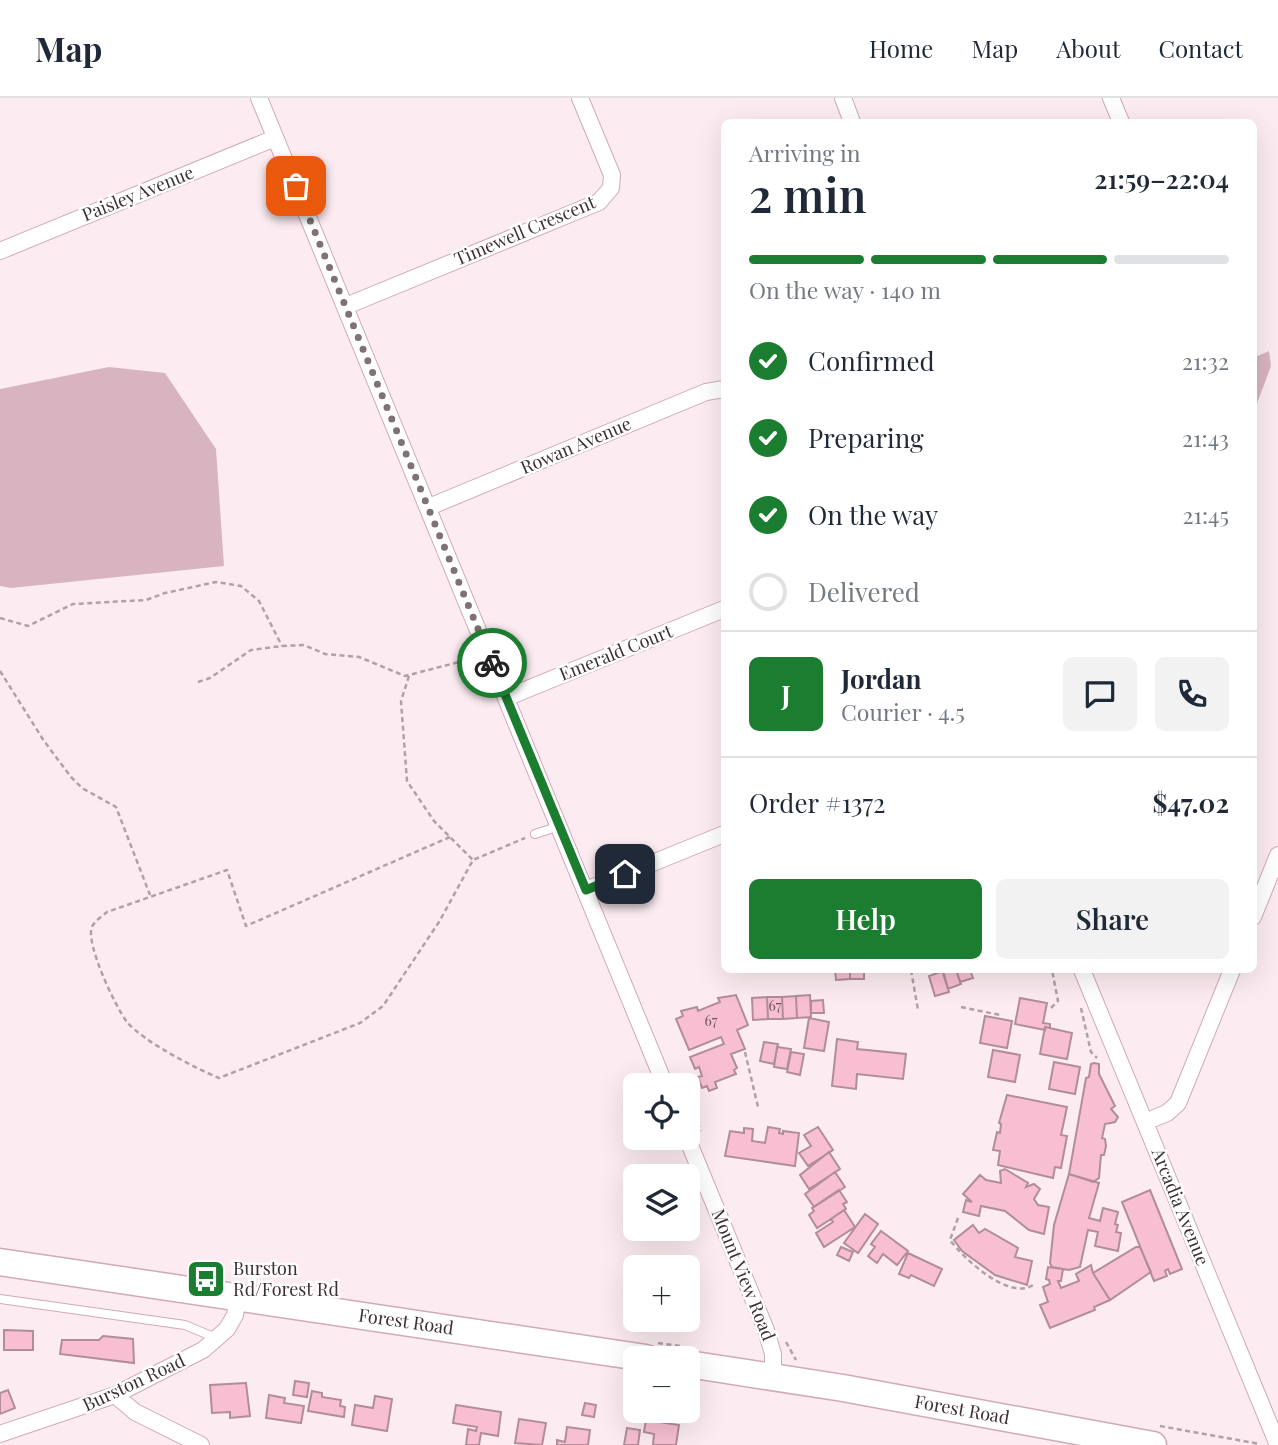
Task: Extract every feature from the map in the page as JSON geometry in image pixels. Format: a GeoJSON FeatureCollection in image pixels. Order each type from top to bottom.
{"type":"FeatureCollection","features":[{"type":"Feature","properties":{"kind":"main road","name":"Forest Road"},"geometry":{"type":"LineString","coordinates":[[0,1262],[623,1355]]}},
{"type":"Feature","properties":{"kind":"main road","name":"Forest Road"},"geometry":{"type":"LineString","coordinates":[[700,1366],[773,1376],[1096,1440],[1153,1445]]}},
{"type":"Feature","properties":{"kind":"street"},"geometry":{"type":"LineString","coordinates":[[259,98],[487,652],[508,697],[660,1073]]}},
{"type":"Feature","properties":{"kind":"street","name":"Timewell Crescent"},"geometry":{"type":"LineString","coordinates":[[346,306],[599,202],[611,188],[612,175],[580,98]]}},
{"type":"Feature","properties":{"kind":"street"},"geometry":{"type":"LineString","coordinates":[[843,98],[851,119]]}},
{"type":"Feature","properties":{"kind":"street"},"geometry":{"type":"LineString","coordinates":[[1111,98],[1120,119]]}},
{"type":"Feature","properties":{"kind":"street","name":"Paisley Avenue"},"geometry":{"type":"LineString","coordinates":[[0,251],[275,138]]}},
{"type":"Feature","properties":{"kind":"street","name":"Rowan Avenue"},"geometry":{"type":"LineString","coordinates":[[429,508],[706,392],[721,390]]}},
{"type":"Feature","properties":{"kind":"street","name":"Emerald Court"},"geometry":{"type":"LineString","coordinates":[[508,697],[721,610]]}},
{"type":"Feature","properties":{"kind":"street"},"geometry":{"type":"LineString","coordinates":[[586,890],[721,835]]}},
{"type":"Feature","properties":{"kind":"street"},"geometry":{"type":"LineString","coordinates":[[1257,907],[1277,858]]}},
{"type":"Feature","properties":{"kind":"street","name":"Arcadia Avenue"},"geometry":{"type":"LineString","coordinates":[[1083,973],[1278,1445]]}},
{"type":"Feature","properties":{"kind":"street"},"geometry":{"type":"LineString","coordinates":[[1145,1122],[1167,1113],[1178,1103],[1231,973]]}},
{"type":"Feature","properties":{"kind":"street","name":"Mount View Road"},"geometry":{"type":"LineString","coordinates":[[692,1150],[766,1330],[773,1354],[773,1376]]}},
{"type":"Feature","properties":{"kind":"street"},"geometry":{"type":"LineString","coordinates":[[219,1339],[233,1320],[238,1297]]}},
{"type":"Feature","properties":{"kind":"street","name":"Burston Road"},"geometry":{"type":"LineString","coordinates":[[0,1434],[115,1395],[219,1339]]}},
{"type":"Feature","properties":{"kind":"street"},"geometry":{"type":"LineString","coordinates":[[115,1395],[135,1412],[201,1445]]}},
{"type":"Feature","properties":{"kind":"lane"},"geometry":{"type":"LineString","coordinates":[[469,659],[487,652]]}},
{"type":"Feature","properties":{"kind":"lane"},"geometry":{"type":"LineString","coordinates":[[535,834],[560,826]]}},
{"type":"Feature","properties":{"kind":"lane"},"geometry":{"type":"LineString","coordinates":[[0,1299],[185,1325],[219,1339]]}},
{"type":"Feature","properties":{"kind":"path"},"geometry":{"type":"LineString","coordinates":[[0,618],[29,626],[73,604],[146,600],[165,593],[216,583],[241,586],[259,601],[282,646]]}},
{"type":"Feature","properties":{"kind":"path"},"geometry":{"type":"LineString","coordinates":[[198,682],[210,678],[251,650],[282,646],[304,645],[325,654],[359,657],[379,663],[395,674],[409,676],[469,659]]}},
{"type":"Feature","properties":{"kind":"path"},"geometry":{"type":"LineString","coordinates":[[0,671],[44,741],[71,777],[82,788],[116,807],[150,895]]}},
{"type":"Feature","properties":{"kind":"path"},"geometry":{"type":"LineString","coordinates":[[409,676],[401,701],[407,781],[434,821],[473,860]]}},
{"type":"Feature","properties":{"kind":"path"},"geometry":{"type":"LineString","coordinates":[[450,837],[246,926],[227,870],[107,912],[92,926],[90,938],[103,975],[128,1023],[199,1070],[219,1078],[360,1023],[383,1006],[439,922],[473,860],[535,834]]}},
{"type":"Feature","properties":{"kind":"path"},"geometry":{"type":"LineString","coordinates":[[912,973],[918,1010]]}},
{"type":"Feature","properties":{"kind":"path"},"geometry":{"type":"LineString","coordinates":[[1051,1008],[1058,1001],[1053,973]]}},
{"type":"Feature","properties":{"kind":"path"},"geometry":{"type":"LineString","coordinates":[[961,1007],[1000,1015]]}},
{"type":"Feature","properties":{"kind":"path"},"geometry":{"type":"LineString","coordinates":[[1084,1007],[1080,1009],[1088,1031],[1091,1052],[1097,1058]]}},
{"type":"Feature","properties":{"kind":"path"},"geometry":{"type":"LineString","coordinates":[[745,1052],[758,1107]]}},
{"type":"Feature","properties":{"kind":"path"},"geometry":{"type":"LineString","coordinates":[[958,1218],[950,1240],[970,1264],[1003,1284],[1018,1289],[1027,1289],[1033,1285]]}},
{"type":"Feature","properties":{"kind":"shaded area"},"geometry":{"type":"Polygon","coordinates":[[[1269,351],[1271,366],[1257,403],[1257,356],[1269,351]]]}},
{"type":"Feature","properties":{"kind":"shaded area"},"geometry":{"type":"Polygon","coordinates":[[[109,367],[165,373],[216,449],[224,566],[11,588],[0,586],[0,389],[109,367]]]}},
{"type":"Feature","properties":{"kind":"building"},"geometry":{"type":"Polygon","coordinates":[[[835,973],[850,973],[850,979],[836,980],[835,973]]]}},
{"type":"Feature","properties":{"kind":"building"},"geometry":{"type":"Polygon","coordinates":[[[850,973],[864,973],[864,979],[850,979],[850,973]]]}},
{"type":"Feature","properties":{"kind":"building"},"geometry":{"type":"Polygon","coordinates":[[[943,973],[957,973],[961,984],[948,989],[943,973]]]}},
{"type":"Feature","properties":{"kind":"building"},"geometry":{"type":"Polygon","coordinates":[[[944,973],[949,992],[935,996],[929,976],[944,973]]]}},
{"type":"Feature","properties":{"kind":"building"},"geometry":{"type":"Polygon","coordinates":[[[957,973],[971,973],[973,978],[960,982],[957,973]]]}},
{"type":"Feature","properties":{"kind":"building"},"geometry":{"type":"Polygon","coordinates":[[[736,995],[748,1025],[737,1030],[745,1049],[731,1054],[737,1068],[734,1070],[736,1074],[715,1082],[717,1088],[709,1091],[707,1086],[702,1088],[699,1067],[695,1069],[690,1057],[724,1044],[721,1037],[689,1050],[676,1019],[683,1016],[681,1011],[697,1007],[698,1011],[720,1002],[718,998],[736,995]]]}},
{"type":"Feature","properties":{"kind":"building"},"geometry":{"type":"Polygon","coordinates":[[[810,995],[811,1017],[797,1018],[796,996],[810,995]]]}},
{"type":"Feature","properties":{"kind":"building"},"geometry":{"type":"Polygon","coordinates":[[[796,996],[797,1018],[783,1019],[782,997],[796,996]]]}},
{"type":"Feature","properties":{"kind":"building"},"geometry":{"type":"Polygon","coordinates":[[[767,997],[782,997],[783,1019],[768,1019],[767,997]]]}},
{"type":"Feature","properties":{"kind":"building"},"geometry":{"type":"Polygon","coordinates":[[[767,997],[768,1019],[753,1020],[752,998],[767,997]]]}},
{"type":"Feature","properties":{"kind":"building"},"geometry":{"type":"Polygon","coordinates":[[[1020,998],[1047,1003],[1043,1023],[1050,1024],[1050,1028],[1045,1027],[1045,1030],[1015,1024],[1020,998]]]}},
{"type":"Feature","properties":{"kind":"building"},"geometry":{"type":"Polygon","coordinates":[[[823,1000],[824,1013],[811,1013],[811,1001],[823,1000]]]}},
{"type":"Feature","properties":{"kind":"building"},"geometry":{"type":"Polygon","coordinates":[[[985,1016],[1012,1021],[1007,1048],[980,1043],[985,1016]]]}},
{"type":"Feature","properties":{"kind":"building"},"geometry":{"type":"Polygon","coordinates":[[[809,1018],[829,1022],[824,1051],[804,1048],[809,1018]]]}},
{"type":"Feature","properties":{"kind":"building"},"geometry":{"type":"Polygon","coordinates":[[[1045,1027],[1072,1033],[1067,1059],[1040,1054],[1045,1027]]]}},
{"type":"Feature","properties":{"kind":"building"},"geometry":{"type":"Polygon","coordinates":[[[837,1039],[858,1042],[857,1049],[906,1054],[903,1079],[857,1074],[856,1089],[832,1086],[837,1039]]]}},
{"type":"Feature","properties":{"kind":"building"},"geometry":{"type":"Polygon","coordinates":[[[764,1042],[778,1044],[774,1064],[760,1061],[764,1042]]]}},
{"type":"Feature","properties":{"kind":"building"},"geometry":{"type":"Polygon","coordinates":[[[777,1047],[791,1049],[787,1069],[774,1067],[777,1047]]]}},
{"type":"Feature","properties":{"kind":"building"},"geometry":{"type":"Polygon","coordinates":[[[993,1050],[1020,1055],[1015,1082],[988,1077],[993,1050]]]}},
{"type":"Feature","properties":{"kind":"building"},"geometry":{"type":"Polygon","coordinates":[[[791,1052],[804,1054],[800,1075],[787,1072],[791,1052]]]}},
{"type":"Feature","properties":{"kind":"building"},"geometry":{"type":"Polygon","coordinates":[[[1054,1062],[1080,1067],[1075,1094],[1049,1089],[1054,1062]]]}},
{"type":"Feature","properties":{"kind":"building"},"geometry":{"type":"Polygon","coordinates":[[[1091,1064],[1099,1064],[1099,1074],[1115,1106],[1111,1109],[1118,1117],[1115,1122],[1105,1124],[1102,1138],[1105,1139],[1106,1146],[1104,1155],[1101,1155],[1099,1178],[1093,1182],[1069,1174],[1086,1078],[1089,1077],[1091,1064]]]}},
{"type":"Feature","properties":{"kind":"building"},"geometry":{"type":"Polygon","coordinates":[[[1007,1095],[1067,1107],[1061,1135],[1067,1136],[1061,1168],[1055,1167],[1053,1178],[998,1165],[1000,1151],[993,1150],[997,1132],[1000,1133],[999,1123],[1007,1095]]]}},
{"type":"Feature","properties":{"kind":"building"},"geometry":{"type":"Polygon","coordinates":[[[768,1127],[780,1129],[779,1133],[783,1134],[783,1131],[799,1133],[795,1166],[725,1156],[730,1131],[744,1133],[744,1128],[753,1129],[752,1141],[765,1143],[768,1127]]]}},
{"type":"Feature","properties":{"kind":"building"},"geometry":{"type":"Polygon","coordinates":[[[818,1127],[833,1150],[808,1166],[799,1153],[811,1146],[804,1135],[818,1127]]]}},
{"type":"Feature","properties":{"kind":"building"},"geometry":{"type":"Polygon","coordinates":[[[829,1152],[840,1169],[809,1189],[800,1175],[829,1152]]]}},
{"type":"Feature","properties":{"kind":"building"},"geometry":{"type":"Polygon","coordinates":[[[1005,1169],[1028,1183],[1026,1187],[1034,1184],[1040,1189],[1034,1199],[1038,1205],[1049,1207],[1044,1234],[1029,1230],[1005,1211],[981,1206],[979,1216],[963,1212],[966,1200],[972,1202],[963,1194],[980,1175],[986,1180],[1001,1183],[1000,1171],[1005,1169]]]}},
{"type":"Feature","properties":{"kind":"building"},"geometry":{"type":"Polygon","coordinates":[[[835,1172],[845,1187],[814,1207],[805,1194],[835,1172]]]}},
{"type":"Feature","properties":{"kind":"building"},"geometry":{"type":"Polygon","coordinates":[[[1069,1174],[1099,1183],[1089,1218],[1100,1221],[1103,1208],[1118,1212],[1116,1232],[1121,1233],[1118,1251],[1095,1246],[1098,1232],[1088,1230],[1080,1267],[1069,1270],[1052,1267],[1050,1263],[1054,1225],[1069,1174]]]}},
{"type":"Feature","properties":{"kind":"building"},"geometry":{"type":"Polygon","coordinates":[[[839,1190],[847,1202],[843,1204],[846,1209],[817,1228],[809,1215],[814,1211],[812,1208],[839,1190]]]}},
{"type":"Feature","properties":{"kind":"building"},"geometry":{"type":"Polygon","coordinates":[[[1150,1190],[1182,1269],[1170,1274],[1168,1269],[1165,1271],[1167,1276],[1154,1281],[1122,1202],[1150,1190]]]}},
{"type":"Feature","properties":{"kind":"building"},"geometry":{"type":"Polygon","coordinates":[[[844,1210],[855,1227],[824,1247],[816,1233],[833,1222],[831,1219],[844,1210]]]}},
{"type":"Feature","properties":{"kind":"building"},"geometry":{"type":"Polygon","coordinates":[[[865,1214],[878,1224],[858,1253],[844,1243],[865,1214]]]}},
{"type":"Feature","properties":{"kind":"building"},"geometry":{"type":"Polygon","coordinates":[[[973,1225],[979,1233],[985,1229],[1018,1248],[1015,1257],[1032,1261],[1027,1285],[995,1275],[962,1251],[954,1240],[973,1225]]]}},
{"type":"Feature","properties":{"kind":"building"},"geometry":{"type":"Polygon","coordinates":[[[881,1231],[908,1251],[897,1265],[883,1254],[877,1263],[868,1256],[875,1247],[871,1244],[881,1231]]]}},
{"type":"Feature","properties":{"kind":"building"},"geometry":{"type":"Polygon","coordinates":[[[841,1247],[853,1252],[849,1261],[837,1255],[841,1247]]]}},
{"type":"Feature","properties":{"kind":"building"},"geometry":{"type":"Polygon","coordinates":[[[1140,1247],[1151,1272],[1110,1300],[1093,1273],[1140,1247]]]}},
{"type":"Feature","properties":{"kind":"building"},"geometry":{"type":"Polygon","coordinates":[[[908,1253],[942,1269],[934,1286],[911,1275],[909,1278],[899,1274],[908,1253]]]}},
{"type":"Feature","properties":{"kind":"building"},"geometry":{"type":"Polygon","coordinates":[[[1091,1265],[1110,1300],[1094,1307],[1095,1310],[1050,1328],[1040,1305],[1048,1302],[1043,1287],[1050,1284],[1046,1279],[1048,1267],[1063,1269],[1061,1281],[1058,1281],[1061,1288],[1079,1281],[1076,1274],[1091,1265]]]}},
{"type":"Feature","properties":{"kind":"building"},"geometry":{"type":"Polygon","coordinates":[[[4,1330],[33,1331],[33,1350],[4,1350],[4,1330]]]}},
{"type":"Feature","properties":{"kind":"building"},"geometry":{"type":"Polygon","coordinates":[[[103,1336],[133,1339],[134,1363],[60,1354],[62,1340],[99,1340],[103,1336]]]}},
{"type":"Feature","properties":{"kind":"building"},"geometry":{"type":"Polygon","coordinates":[[[295,1381],[309,1383],[307,1397],[293,1395],[295,1381]]]}},
{"type":"Feature","properties":{"kind":"building"},"geometry":{"type":"Polygon","coordinates":[[[246,1383],[250,1416],[230,1418],[230,1412],[212,1413],[210,1385],[246,1383]]]}},
{"type":"Feature","properties":{"kind":"building"},"geometry":{"type":"Polygon","coordinates":[[[8,1390],[15,1408],[0,1414],[0,1393],[8,1390]]]}},
{"type":"Feature","properties":{"kind":"building"},"geometry":{"type":"Polygon","coordinates":[[[312,1391],[322,1393],[322,1397],[341,1400],[340,1406],[345,1407],[344,1417],[308,1411],[312,1391]]]}},
{"type":"Feature","properties":{"kind":"building"},"geometry":{"type":"Polygon","coordinates":[[[269,1395],[285,1398],[284,1403],[304,1406],[301,1423],[266,1418],[269,1395]]]}},
{"type":"Feature","properties":{"kind":"building"},"geometry":{"type":"Polygon","coordinates":[[[375,1396],[392,1399],[387,1431],[352,1425],[355,1405],[373,1408],[375,1396]]]}},
{"type":"Feature","properties":{"kind":"building"},"geometry":{"type":"Polygon","coordinates":[[[585,1403],[596,1405],[594,1417],[582,1415],[585,1403]]]}},
{"type":"Feature","properties":{"kind":"building"},"geometry":{"type":"Polygon","coordinates":[[[456,1405],[501,1412],[498,1436],[481,1433],[479,1445],[466,1445],[468,1429],[476,1431],[477,1427],[453,1423],[456,1405]]]}},
{"type":"Feature","properties":{"kind":"building"},"geometry":{"type":"Polygon","coordinates":[[[519,1419],[546,1423],[542,1445],[515,1443],[519,1419]]]}},
{"type":"Feature","properties":{"kind":"building"},"geometry":{"type":"Polygon","coordinates":[[[646,1423],[679,1425],[676,1445],[653,1445],[654,1434],[644,1432],[646,1423]]]}},
{"type":"Feature","properties":{"kind":"building"},"geometry":{"type":"Polygon","coordinates":[[[567,1427],[590,1430],[588,1445],[557,1445],[557,1440],[565,1442],[567,1427]]]}},
{"type":"Feature","properties":{"kind":"building"},"geometry":{"type":"Polygon","coordinates":[[[627,1428],[640,1430],[638,1445],[624,1445],[627,1428]]]}},
{"type":"Feature","properties":{"kind":"way so far"},"geometry":{"type":"LineString","coordinates":[[296,186],[492,663]]}},
{"type":"Feature","properties":{"kind":"place","name":"Burston Rd/Forest Rd"},"geometry":{"type":"Point","coordinates":[206,1279]}},
{"type":"Feature","properties":{"kind":"route"},"geometry":{"type":"LineString","coordinates":[[492,663],[586,890],[625,874]]}}]}
